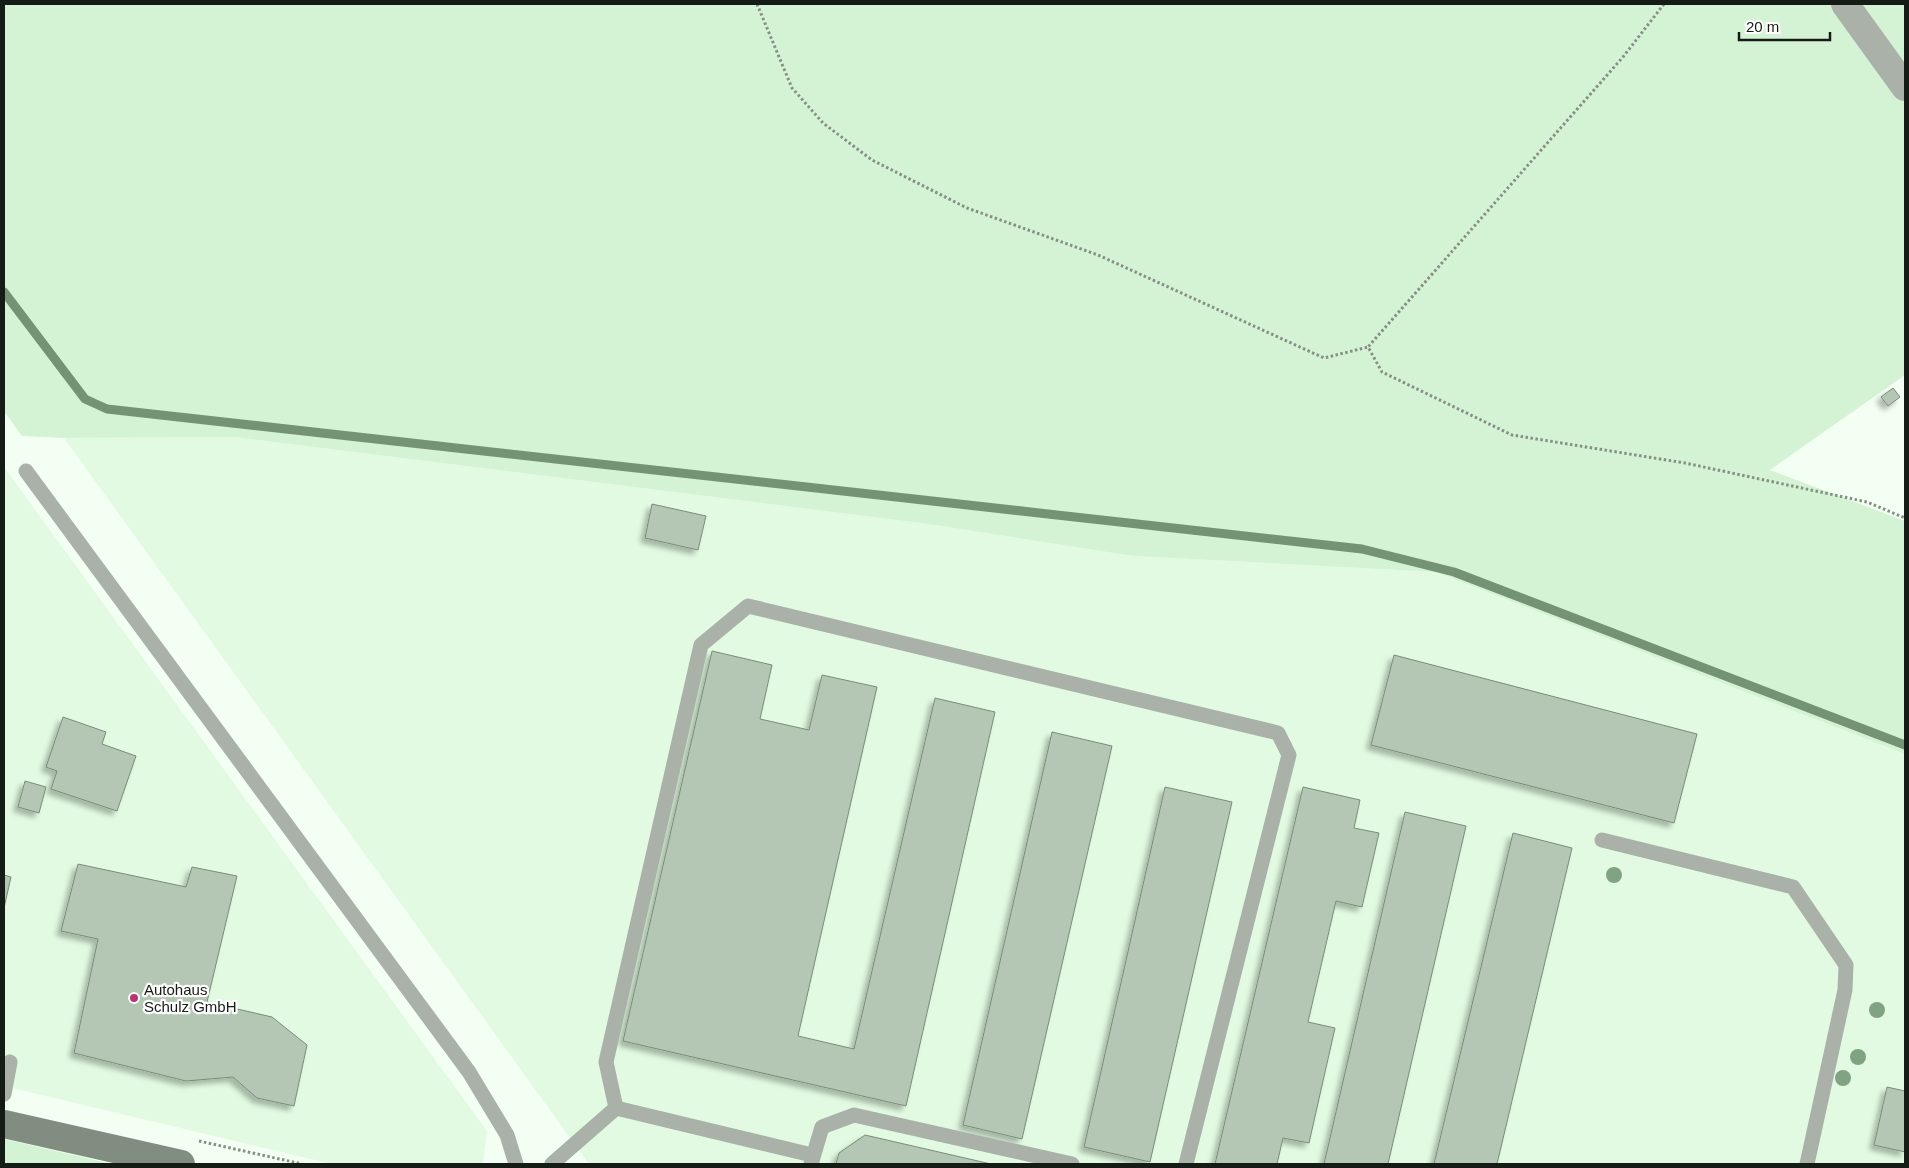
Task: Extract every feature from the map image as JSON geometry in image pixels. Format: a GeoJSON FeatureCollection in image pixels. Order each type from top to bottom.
{"type":"FeatureCollection","features":[{"type":"Feature","properties":{"kind":"street"},"geometry":{"type":"LineString","coordinates":[[1846,4],[1905,88]]}},
{"type":"Feature","properties":{"kind":"street"},"geometry":{"type":"LineString","coordinates":[[4,1124],[182,1164]]}},
{"type":"Feature","properties":{"kind":"lane"},"geometry":{"type":"LineString","coordinates":[[26,471],[469,1072],[507,1135],[516,1164]]}},
{"type":"Feature","properties":{"kind":"lane"},"geometry":{"type":"LineString","coordinates":[[616,1108],[606,1062],[701,645],[748,606],[1278,733],[1289,754],[1186,1164]]}},
{"type":"Feature","properties":{"kind":"lane"},"geometry":{"type":"LineString","coordinates":[[1602,840],[1793,887],[1846,965],[1845,990],[1807,1164]]}},
{"type":"Feature","properties":{"kind":"lane"},"geometry":{"type":"LineString","coordinates":[[4,1094],[10,1062]]}},
{"type":"Feature","properties":{"kind":"lane"},"geometry":{"type":"LineString","coordinates":[[616,1108],[811,1160],[822,1127],[854,1115],[1072,1164]]}},
{"type":"Feature","properties":{"kind":"lane"},"geometry":{"type":"LineString","coordinates":[[552,1164],[616,1108]]}},
{"type":"Feature","properties":{"kind":"path"},"geometry":{"type":"LineString","coordinates":[[757,4],[792,88],[822,123],[872,160],[967,208],[1098,255],[1324,358],[1368,347],[1622,56],[1664,4]]}},
{"type":"Feature","properties":{"kind":"path"},"geometry":{"type":"LineString","coordinates":[[1368,347],[1382,372],[1512,435],[1685,463],[1867,502],[1905,518]]}},
{"type":"Feature","properties":{"kind":"shaded area"},"geometry":{"type":"Polygon","coordinates":[[[4,4],[1905,4],[1905,375],[1770,470],[1905,521],[1905,754],[1436,572],[1133,556],[929,524],[234,437],[64,438],[22,436],[4,411],[4,4]]]}},
{"type":"Feature","properties":{"kind":"shaded area"},"geometry":{"type":"Polygon","coordinates":[[[234,437],[929,524],[1133,556],[1436,572],[1905,754],[1905,1164],[589,1164],[64,438],[234,437]]]}},
{"type":"Feature","properties":{"kind":"shaded area"},"geometry":{"type":"Polygon","coordinates":[[[4,467],[487,1131],[483,1164],[332,1164],[4,1086],[4,467]]]}},
{"type":"Feature","properties":{"kind":"shaded area"},"geometry":{"type":"Polygon","coordinates":[[[4,1139],[112,1164],[4,1164],[4,1139]]]}},
{"type":"Feature","properties":{"kind":"building"},"geometry":{"type":"Polygon","coordinates":[[[1893,388],[1900,397],[1888,406],[1881,397],[1893,388]]]}},
{"type":"Feature","properties":{"kind":"building"},"geometry":{"type":"Polygon","coordinates":[[[652,504],[706,516],[698,550],[645,538],[652,504]]]}},
{"type":"Feature","properties":{"kind":"building"},"geometry":{"type":"Polygon","coordinates":[[[712,651],[772,665],[760,719],[809,730],[822,675],[877,687],[798,1036],[854,1049],[935,698],[995,712],[906,1106],[623,1041],[712,651]]]}},
{"type":"Feature","properties":{"kind":"building"},"geometry":{"type":"Polygon","coordinates":[[[1394,655],[1697,734],[1674,823],[1371,745],[1394,655]]]}},
{"type":"Feature","properties":{"kind":"building"},"geometry":{"type":"Polygon","coordinates":[[[63,717],[106,732],[102,744],[136,756],[117,811],[51,789],[57,771],[46,767],[63,717]]]}},
{"type":"Feature","properties":{"kind":"building"},"geometry":{"type":"Polygon","coordinates":[[[1052,732],[1112,746],[1022,1139],[963,1125],[1052,732]]]}},
{"type":"Feature","properties":{"kind":"building"},"geometry":{"type":"Polygon","coordinates":[[[25,781],[46,787],[39,813],[18,807],[25,781]]]}},
{"type":"Feature","properties":{"kind":"building"},"geometry":{"type":"Polygon","coordinates":[[[1165,787],[1232,802],[1150,1162],[1084,1147],[1165,787]]]}},
{"type":"Feature","properties":{"kind":"building"},"geometry":{"type":"Polygon","coordinates":[[[1303,787],[1360,800],[1354,828],[1379,833],[1362,907],[1336,901],[1308,1022],[1335,1028],[1309,1143],[1283,1138],[1277,1164],[1215,1164],[1303,787]]]}},
{"type":"Feature","properties":{"kind":"building"},"geometry":{"type":"Polygon","coordinates":[[[1405,812],[1466,826],[1388,1164],[1324,1164],[1405,812]]]}},
{"type":"Feature","properties":{"kind":"building"},"geometry":{"type":"Polygon","coordinates":[[[1513,833],[1572,848],[1497,1164],[1434,1164],[1513,833]]]}},
{"type":"Feature","properties":{"kind":"building"},"geometry":{"type":"Polygon","coordinates":[[[78,864],[186,887],[192,867],[237,876],[207,1002],[272,1017],[307,1045],[294,1106],[257,1098],[233,1077],[186,1081],[74,1053],[98,939],[61,931],[78,864]]]}},
{"type":"Feature","properties":{"kind":"building"},"geometry":{"type":"Polygon","coordinates":[[[4,875],[11,877],[4,908],[4,875]]]}},
{"type":"Feature","properties":{"kind":"building"},"geometry":{"type":"Polygon","coordinates":[[[1887,1087],[1905,1091],[1905,1152],[1874,1145],[1887,1087]]]}},
{"type":"Feature","properties":{"kind":"building"},"geometry":{"type":"Polygon","coordinates":[[[865,1135],[991,1164],[836,1164],[839,1153],[865,1135]]]}},
{"type":"Feature","properties":{"kind":"waterway"},"geometry":{"type":"LineString","coordinates":[[4,292],[85,399],[107,409],[1362,549],[1454,572],[1905,745]]}},
{"type":"Feature","properties":{"kind":"place","name":"Autohaus Schulz GmbH"},"geometry":{"type":"Point","coordinates":[134,998]}}]}
